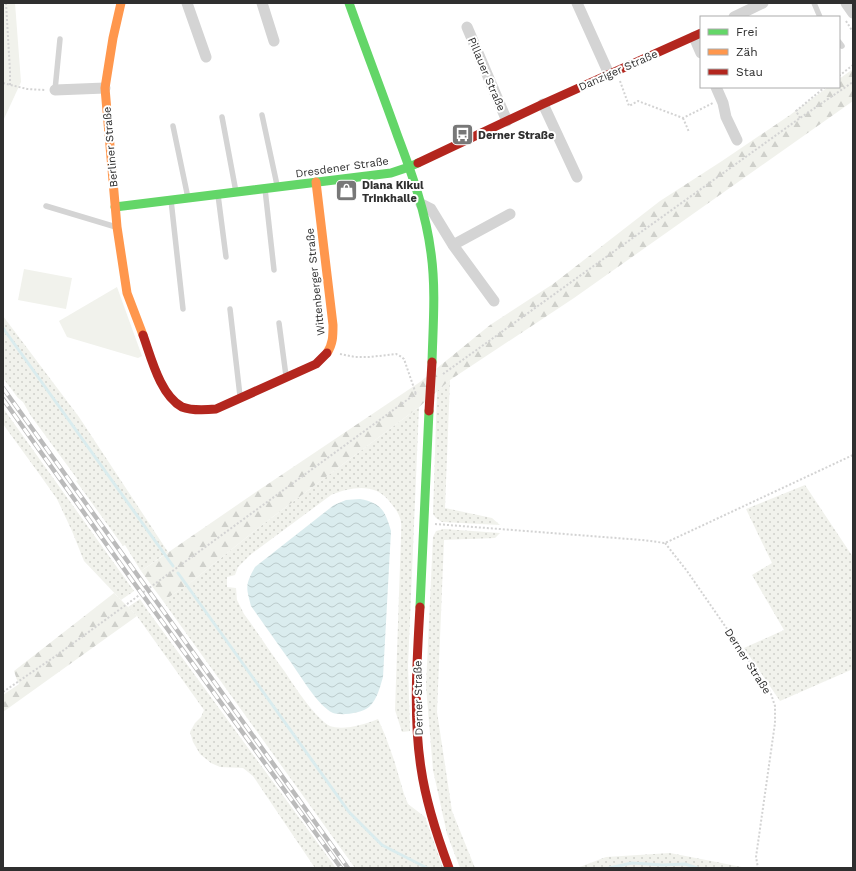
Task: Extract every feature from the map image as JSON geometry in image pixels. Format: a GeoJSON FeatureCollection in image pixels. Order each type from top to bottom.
{"type":"FeatureCollection","features":[{"type":"Feature","properties":{"kind":"street","name":"Berliner Straße"},"geometry":{"type":"LineString","coordinates":[[115,207],[105,88],[113,38],[122,3]]}},
{"type":"Feature","properties":{"kind":"street"},"geometry":{"type":"LineString","coordinates":[[188,3],[206,57]]}},
{"type":"Feature","properties":{"kind":"street"},"geometry":{"type":"LineString","coordinates":[[262,3],[274,41]]}},
{"type":"Feature","properties":{"kind":"street","name":"Derner Straße"},"geometry":{"type":"LineString","coordinates":[[349,3],[409,167],[421,204],[430,246],[434,301],[417,660],[418,733],[421,766],[432,818],[448,868]]}},
{"type":"Feature","properties":{"kind":"street"},"geometry":{"type":"LineString","coordinates":[[577,3],[612,73]]}},
{"type":"Feature","properties":{"kind":"street"},"geometry":{"type":"LineString","coordinates":[[736,16],[763,3]]}},
{"type":"Feature","properties":{"kind":"street"},"geometry":{"type":"LineString","coordinates":[[846,3],[853,13]]}},
{"type":"Feature","properties":{"kind":"street","name":"Pillauer Straße"},"geometry":{"type":"LineString","coordinates":[[467,27],[507,121]]}},
{"type":"Feature","properties":{"kind":"street","name":"Danziger Straße"},"geometry":{"type":"LineString","coordinates":[[409,167],[543,104],[697,35],[700,48]]}},
{"type":"Feature","properties":{"kind":"street"},"geometry":{"type":"LineString","coordinates":[[54,90],[105,88]]}},
{"type":"Feature","properties":{"kind":"street"},"geometry":{"type":"LineString","coordinates":[[716,88],[723,103],[726,117],[737,140]]}},
{"type":"Feature","properties":{"kind":"street"},"geometry":{"type":"LineString","coordinates":[[543,104],[577,177]]}},
{"type":"Feature","properties":{"kind":"street","name":"Dresdener Straße"},"geometry":{"type":"LineString","coordinates":[[115,207],[392,173],[409,167]]}},
{"type":"Feature","properties":{"kind":"street","name":"Wittenberger Straße"},"geometry":{"type":"LineString","coordinates":[[316,182],[334,337],[328,352]]}},
{"type":"Feature","properties":{"kind":"street"},"geometry":{"type":"LineString","coordinates":[[421,204],[431,209],[453,245],[494,301]]}},
{"type":"Feature","properties":{"kind":"street"},"geometry":{"type":"LineString","coordinates":[[115,207],[127,293],[160,381],[170,397],[183,407],[198,410],[216,409],[316,364],[328,352]]}},
{"type":"Feature","properties":{"kind":"street"},"geometry":{"type":"LineString","coordinates":[[453,245],[510,214]]}},
{"type":"Feature","properties":{"kind":"lane"},"geometry":{"type":"LineString","coordinates":[[814,3],[820,16]]}},
{"type":"Feature","properties":{"kind":"lane"},"geometry":{"type":"LineString","coordinates":[[54,90],[60,39]]}},
{"type":"Feature","properties":{"kind":"lane"},"geometry":{"type":"LineString","coordinates":[[262,115],[278,188]]}},
{"type":"Feature","properties":{"kind":"lane"},"geometry":{"type":"LineString","coordinates":[[222,117],[236,192]]}},
{"type":"Feature","properties":{"kind":"lane"},"geometry":{"type":"LineString","coordinates":[[173,126],[188,198]]}},
{"type":"Feature","properties":{"kind":"lane"},"geometry":{"type":"LineString","coordinates":[[265,189],[274,270]]}},
{"type":"Feature","properties":{"kind":"lane"},"geometry":{"type":"LineString","coordinates":[[218,195],[226,258]]}},
{"type":"Feature","properties":{"kind":"lane"},"geometry":{"type":"LineString","coordinates":[[171,200],[183,309]]}},
{"type":"Feature","properties":{"kind":"lane"},"geometry":{"type":"LineString","coordinates":[[46,206],[117,227]]}},
{"type":"Feature","properties":{"kind":"lane"},"geometry":{"type":"LineString","coordinates":[[230,309],[241,398]]}},
{"type":"Feature","properties":{"kind":"lane"},"geometry":{"type":"LineString","coordinates":[[279,323],[286,378]]}},
{"type":"Feature","properties":{"kind":"path"},"geometry":{"type":"LineString","coordinates":[[6,3],[10,85]]}},
{"type":"Feature","properties":{"kind":"path"},"geometry":{"type":"LineString","coordinates":[[840,75],[853,65]]}},
{"type":"Feature","properties":{"kind":"path"},"geometry":{"type":"LineString","coordinates":[[612,73],[629,106],[638,101],[682,118],[689,132]]}},
{"type":"Feature","properties":{"kind":"path"},"geometry":{"type":"LineString","coordinates":[[440,377],[800,118],[853,82]]}},
{"type":"Feature","properties":{"kind":"path"},"geometry":{"type":"LineString","coordinates":[[4,83],[28,89],[54,90]]}},
{"type":"Feature","properties":{"kind":"path"},"geometry":{"type":"LineString","coordinates":[[800,118],[796,111],[825,88]]}},
{"type":"Feature","properties":{"kind":"path"},"geometry":{"type":"LineString","coordinates":[[682,118],[721,98]]}},
{"type":"Feature","properties":{"kind":"path"},"geometry":{"type":"LineString","coordinates":[[3,692],[134,600],[416,394],[404,359],[396,354],[355,357],[328,352]]}},
{"type":"Feature","properties":{"kind":"path"},"geometry":{"type":"LineString","coordinates":[[424,523],[665,543],[853,455]]}},
{"type":"Feature","properties":{"kind":"path","name":"Derner Straße"},"geometry":{"type":"LineString","coordinates":[[665,543],[688,571],[770,691],[775,706],[775,723],[756,857],[758,868]]}},
{"type":"Feature","properties":{"kind":"green space"},"geometry":{"type":"Polygon","coordinates":[[[3,3],[15,3],[21,82],[3,121],[3,3]]]}},
{"type":"Feature","properties":{"kind":"green space"},"geometry":{"type":"Polygon","coordinates":[[[853,69],[853,101],[574,298],[450,380],[419,407],[262,525],[190,583],[163,601],[141,571],[420,382],[490,325],[553,284],[660,201],[790,115],[827,88],[840,88],[840,78],[853,69]]]}},
{"type":"Feature","properties":{"kind":"green space"},"geometry":{"type":"Polygon","coordinates":[[[24,269],[72,278],[66,309],[18,300],[24,269]]]}},
{"type":"Feature","properties":{"kind":"green space"},"geometry":{"type":"Polygon","coordinates":[[[117,287],[142,356],[138,358],[67,337],[59,321],[117,287]]]}},
{"type":"Feature","properties":{"kind":"green space"},"geometry":{"type":"Polygon","coordinates":[[[3,316],[79,417],[168,552],[141,571],[125,545],[123,546],[76,481],[78,480],[31,416],[23,402],[18,398],[3,378],[3,316]]]}},
{"type":"Feature","properties":{"kind":"green space"},"geometry":{"type":"Polygon","coordinates":[[[450,380],[445,508],[492,518],[500,525],[442,522],[433,514],[437,391],[450,380]]]}},
{"type":"Feature","properties":{"kind":"green space"},"geometry":{"type":"Polygon","coordinates":[[[419,407],[408,666],[410,731],[402,732],[395,710],[401,522],[396,510],[384,496],[377,491],[362,488],[355,488],[331,495],[250,555],[238,567],[235,575],[227,577],[227,587],[236,588],[237,600],[244,614],[318,717],[330,726],[341,728],[361,725],[378,719],[394,760],[408,804],[425,817],[443,868],[355,868],[163,601],[190,583],[262,525],[419,407]]]}},
{"type":"Feature","properties":{"kind":"green space"},"geometry":{"type":"Polygon","coordinates":[[[3,408],[134,591],[121,600],[84,561],[57,499],[3,424],[3,408]]]}},
{"type":"Feature","properties":{"kind":"green space"},"geometry":{"type":"Polygon","coordinates":[[[805,485],[853,557],[853,669],[780,701],[744,648],[784,630],[752,575],[772,563],[746,509],[805,485]]]}},
{"type":"Feature","properties":{"kind":"green space"},"geometry":{"type":"Polygon","coordinates":[[[444,529],[500,533],[495,538],[444,540],[437,712],[452,811],[475,868],[460,868],[447,834],[433,770],[426,686],[433,537],[436,531],[444,529]]]}},
{"type":"Feature","properties":{"kind":"green space"},"geometry":{"type":"Polygon","coordinates":[[[114,593],[137,616],[3,712],[3,695],[19,684],[14,671],[114,593]]]}},
{"type":"Feature","properties":{"kind":"green space"},"geometry":{"type":"Polygon","coordinates":[[[140,599],[336,868],[315,868],[253,776],[243,768],[220,767],[211,763],[200,754],[193,742],[190,732],[195,723],[201,717],[204,710],[137,616],[128,607],[140,599]]]}},
{"type":"Feature","properties":{"kind":"green space"},"geometry":{"type":"Polygon","coordinates":[[[670,853],[747,868],[577,868],[606,857],[670,853]]]}},
{"type":"Feature","properties":{"kind":"water"},"geometry":{"type":"Polygon","coordinates":[[[360,499],[373,503],[381,509],[387,518],[391,531],[383,677],[376,697],[369,707],[357,712],[337,714],[333,713],[321,704],[304,682],[251,606],[247,586],[249,578],[255,567],[334,505],[346,500],[360,499]]]}},
{"type":"Feature","properties":{"kind":"waterway"},"geometry":{"type":"LineString","coordinates":[[3,328],[173,566]]}},
{"type":"Feature","properties":{"kind":"waterway"},"geometry":{"type":"LineString","coordinates":[[178,573],[349,812],[382,845],[427,868]]}},
{"type":"Feature","properties":{"kind":"waterway"},"geometry":{"type":"LineString","coordinates":[[609,868],[632,863],[662,865],[685,864],[697,868]]}},
{"type":"Feature","properties":{"kind":"railway"},"geometry":{"type":"LineString","coordinates":[[3,388],[348,868]]}},
{"type":"Feature","properties":{"kind":"railway"},"geometry":{"type":"LineString","coordinates":[[3,399],[129,576],[341,868]]}},
{"type":"Feature","properties":{"kind":"traffic: fast"},"geometry":{"type":"LineString","coordinates":[[349,3],[408,165],[426,223],[433,267],[434,308],[432,362]]}},
{"type":"Feature","properties":{"kind":"traffic: fast"},"geometry":{"type":"LineString","coordinates":[[115,207],[391,173],[418,163]]}},
{"type":"Feature","properties":{"kind":"traffic: fast"},"geometry":{"type":"LineString","coordinates":[[420,607],[429,411]]}},
{"type":"Feature","properties":{"kind":"traffic: slow"},"geometry":{"type":"LineString","coordinates":[[121,3],[113,38],[105,88],[117,227],[127,293],[143,335]]}},
{"type":"Feature","properties":{"kind":"traffic: slow"},"geometry":{"type":"LineString","coordinates":[[316,182],[333,325],[332,340],[327,353]]}},
{"type":"Feature","properties":{"kind":"traffic: jam"},"geometry":{"type":"LineString","coordinates":[[418,163],[543,104],[700,33]]}},
{"type":"Feature","properties":{"kind":"traffic: jam"},"geometry":{"type":"LineString","coordinates":[[143,335],[157,375],[168,394],[182,407],[195,410],[216,409],[316,364],[327,353]]}},
{"type":"Feature","properties":{"kind":"traffic: jam"},"geometry":{"type":"LineString","coordinates":[[429,411],[432,362]]}},
{"type":"Feature","properties":{"kind":"traffic: jam"},"geometry":{"type":"LineString","coordinates":[[420,607],[416,688],[419,749],[423,781],[429,807],[449,868]]}},
{"type":"Feature","properties":{"kind":"place","name":"Derner Straße"},"geometry":{"type":"Point","coordinates":[462,135]}},
{"type":"Feature","properties":{"kind":"place","name":"Diana Kikul Trinkhalle"},"geometry":{"type":"Point","coordinates":[347,191]}}]}
